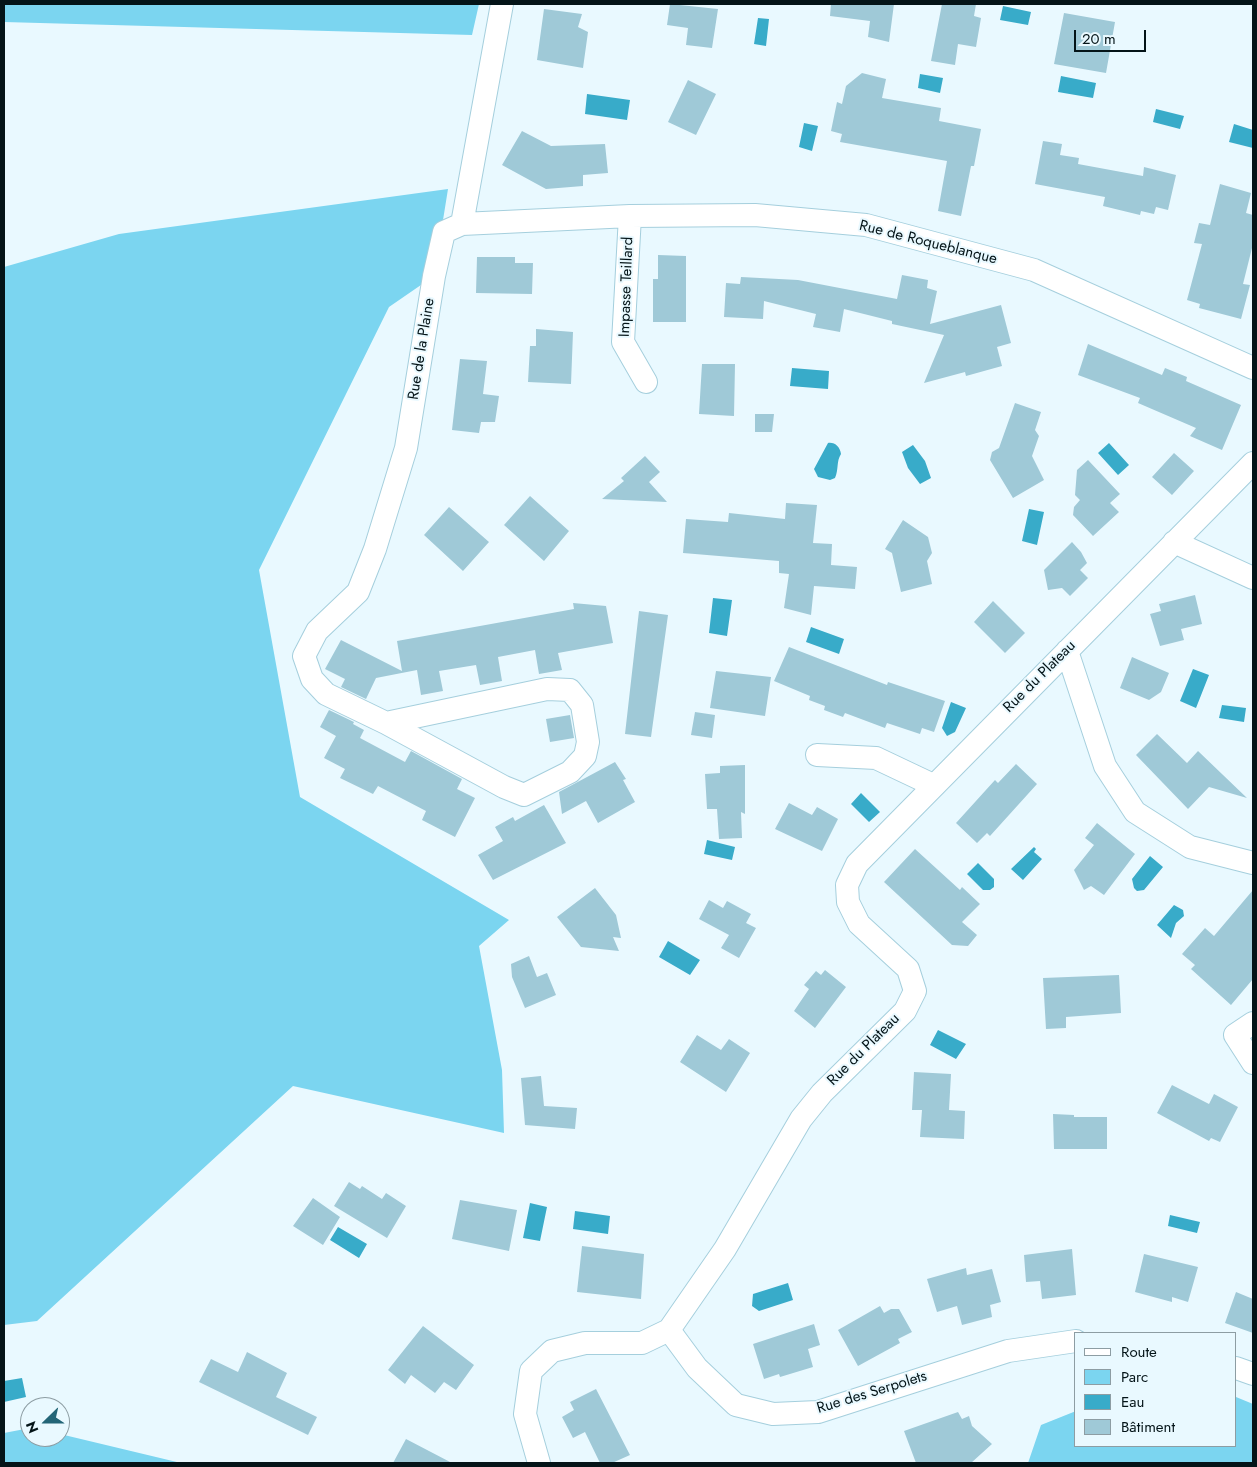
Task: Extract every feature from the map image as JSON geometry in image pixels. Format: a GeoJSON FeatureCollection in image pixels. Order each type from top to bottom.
{"type":"FeatureCollection","features":[{"type":"Feature","properties":{"kind":"street"},"geometry":{"type":"LineString","coordinates":[[462,224],[502,4]]}},
{"type":"Feature","properties":{"kind":"street","name":"Rue de Roqueblanque"},"geometry":{"type":"LineString","coordinates":[[462,224],[630,216],[755,215],[866,225],[1034,270],[1253,368]]}},
{"type":"Feature","properties":{"kind":"street","name":"Impasse Teillard"},"geometry":{"type":"LineString","coordinates":[[630,216],[624,342],[646,382]]}},
{"type":"Feature","properties":{"kind":"street","name":"Rue de la Plaine"},"geometry":{"type":"LineString","coordinates":[[386,723],[326,694],[312,679],[304,656],[317,631],[358,592],[375,549],[406,448],[434,276],[444,232],[462,224]]}},
{"type":"Feature","properties":{"kind":"street","name":"Rue du Plateau"},"geometry":{"type":"LineString","coordinates":[[539,1463],[525,1414],[531,1370],[552,1351],[585,1343],[642,1343],[669,1330],[725,1249],[802,1119],[822,1093],[905,1011],[915,991],[908,970],[859,924],[848,902],[847,885],[857,864],[932,785],[1253,463]]}},
{"type":"Feature","properties":{"kind":"street"},"geometry":{"type":"LineString","coordinates":[[1174,542],[1253,578]]}},
{"type":"Feature","properties":{"kind":"street"},"geometry":{"type":"LineString","coordinates":[[1067,651],[1105,766],[1135,812],[1190,847],[1253,863]]}},
{"type":"Feature","properties":{"kind":"street"},"geometry":{"type":"LineString","coordinates":[[547,690],[570,690],[582,706],[588,742],[585,756],[570,772],[524,795],[504,787],[386,723],[547,690]]}},
{"type":"Feature","properties":{"kind":"street"},"geometry":{"type":"LineString","coordinates":[[816,755],[876,758],[932,785]]}},
{"type":"Feature","properties":{"kind":"street"},"geometry":{"type":"LineString","coordinates":[[1253,1023],[1235,1035],[1253,1063]]}},
{"type":"Feature","properties":{"kind":"street","name":"Rue des Serpolets"},"geometry":{"type":"LineString","coordinates":[[669,1330],[697,1368],[736,1405],[773,1414],[818,1412],[1008,1352],[1074,1341]]}},
{"type":"Feature","properties":{"kind":"street"},"geometry":{"type":"LineString","coordinates":[[1237,1368],[1253,1374]]}},
{"type":"Feature","properties":{"kind":"green space"},"geometry":{"type":"Polygon","coordinates":[[[4,4],[479,4],[472,35],[4,22],[4,4]]]}},
{"type":"Feature","properties":{"kind":"green space"},"geometry":{"type":"Polygon","coordinates":[[[448,189],[434,276],[389,307],[259,570],[300,797],[509,920],[479,946],[502,1070],[504,1133],[293,1086],[37,1321],[4,1325],[4,267],[119,234],[448,189]]]}},
{"type":"Feature","properties":{"kind":"green space"},"geometry":{"type":"Polygon","coordinates":[[[1237,1397],[1253,1404],[1253,1463],[1028,1463],[1041,1425],[1074,1412],[1074,1447],[1237,1447],[1237,1397]]]}},
{"type":"Feature","properties":{"kind":"green space"},"geometry":{"type":"Polygon","coordinates":[[[20,1430],[20,1447],[70,1447],[70,1436],[181,1463],[4,1463],[4,1433],[20,1430]]]}},
{"type":"Feature","properties":{"kind":"water"},"geometry":{"type":"Polygon","coordinates":[[[1003,6],[1031,12],[1028,25],[1000,20],[1003,6]]]}},
{"type":"Feature","properties":{"kind":"water"},"geometry":{"type":"Polygon","coordinates":[[[758,18],[769,19],[766,46],[754,44],[758,18]]]}},
{"type":"Feature","properties":{"kind":"water"},"geometry":{"type":"Polygon","coordinates":[[[920,74],[943,78],[940,93],[918,88],[920,74]]]}},
{"type":"Feature","properties":{"kind":"water"},"geometry":{"type":"Polygon","coordinates":[[[1061,76],[1096,83],[1093,98],[1058,92],[1061,76]]]}},
{"type":"Feature","properties":{"kind":"water"},"geometry":{"type":"Polygon","coordinates":[[[587,94],[630,100],[627,120],[585,114],[587,94]]]}},
{"type":"Feature","properties":{"kind":"water"},"geometry":{"type":"Polygon","coordinates":[[[1156,109],[1184,116],[1180,129],[1153,122],[1156,109]]]}},
{"type":"Feature","properties":{"kind":"water"},"geometry":{"type":"Polygon","coordinates":[[[804,123],[818,126],[812,151],[799,147],[804,123]]]}},
{"type":"Feature","properties":{"kind":"water"},"geometry":{"type":"Polygon","coordinates":[[[1234,124],[1253,130],[1253,148],[1229,142],[1234,124]]]}},
{"type":"Feature","properties":{"kind":"water"},"geometry":{"type":"Polygon","coordinates":[[[792,368],[829,371],[828,389],[790,386],[792,368]]]}},
{"type":"Feature","properties":{"kind":"water"},"geometry":{"type":"Polygon","coordinates":[[[828,443],[833,443],[837,446],[841,454],[835,478],[830,480],[818,477],[814,469],[828,443]]]}},
{"type":"Feature","properties":{"kind":"water"},"geometry":{"type":"Polygon","coordinates":[[[1109,443],[1129,465],[1118,475],[1098,453],[1109,443]]]}},
{"type":"Feature","properties":{"kind":"water"},"geometry":{"type":"Polygon","coordinates":[[[913,445],[925,461],[931,478],[920,484],[908,468],[902,452],[913,445]]]}},
{"type":"Feature","properties":{"kind":"water"},"geometry":{"type":"Polygon","coordinates":[[[1029,509],[1044,512],[1037,545],[1022,541],[1029,509]]]}},
{"type":"Feature","properties":{"kind":"water"},"geometry":{"type":"Polygon","coordinates":[[[713,598],[732,600],[727,636],[709,633],[713,598]]]}},
{"type":"Feature","properties":{"kind":"water"},"geometry":{"type":"Polygon","coordinates":[[[811,627],[844,639],[839,654],[806,642],[811,627]]]}},
{"type":"Feature","properties":{"kind":"water"},"geometry":{"type":"Polygon","coordinates":[[[1193,669],[1209,675],[1196,708],[1180,701],[1193,669]]]}},
{"type":"Feature","properties":{"kind":"water"},"geometry":{"type":"Polygon","coordinates":[[[951,702],[966,708],[955,732],[947,736],[942,728],[951,702]]]}},
{"type":"Feature","properties":{"kind":"water"},"geometry":{"type":"Polygon","coordinates":[[[1222,705],[1246,708],[1244,722],[1219,718],[1222,705]]]}},
{"type":"Feature","properties":{"kind":"water"},"geometry":{"type":"Polygon","coordinates":[[[861,793],[880,812],[869,822],[851,804],[861,793]]]}},
{"type":"Feature","properties":{"kind":"water"},"geometry":{"type":"Polygon","coordinates":[[[707,840],[735,847],[732,860],[704,854],[707,840]]]}},
{"type":"Feature","properties":{"kind":"water"},"geometry":{"type":"Polygon","coordinates":[[[1034,847],[1036,849],[1034,852],[1042,859],[1023,880],[1011,869],[1034,847]]]}},
{"type":"Feature","properties":{"kind":"water"},"geometry":{"type":"Polygon","coordinates":[[[1150,856],[1163,867],[1144,890],[1137,891],[1134,888],[1132,879],[1150,856]]]}},
{"type":"Feature","properties":{"kind":"water"},"geometry":{"type":"Polygon","coordinates":[[[978,863],[994,879],[994,887],[990,890],[983,890],[967,874],[978,863]]]}},
{"type":"Feature","properties":{"kind":"water"},"geometry":{"type":"Polygon","coordinates":[[[1174,905],[1183,910],[1184,916],[1176,923],[1171,938],[1157,925],[1174,905]]]}},
{"type":"Feature","properties":{"kind":"water"},"geometry":{"type":"Polygon","coordinates":[[[668,941],[700,960],[690,975],[659,957],[668,941]]]}},
{"type":"Feature","properties":{"kind":"water"},"geometry":{"type":"Polygon","coordinates":[[[938,1030],[966,1044],[956,1059],[930,1045],[938,1030]]]}},
{"type":"Feature","properties":{"kind":"water"},"geometry":{"type":"Polygon","coordinates":[[[530,1203],[547,1207],[540,1241],[523,1238],[530,1203]]]}},
{"type":"Feature","properties":{"kind":"water"},"geometry":{"type":"Polygon","coordinates":[[[575,1211],[610,1216],[608,1234],[573,1229],[575,1211]]]}},
{"type":"Feature","properties":{"kind":"water"},"geometry":{"type":"Polygon","coordinates":[[[1170,1215],[1200,1222],[1197,1233],[1168,1226],[1170,1215]]]}},
{"type":"Feature","properties":{"kind":"water"},"geometry":{"type":"Polygon","coordinates":[[[338,1227],[367,1244],[359,1258],[330,1240],[338,1227]]]}},
{"type":"Feature","properties":{"kind":"water"},"geometry":{"type":"Polygon","coordinates":[[[788,1283],[793,1300],[759,1311],[752,1306],[753,1294],[788,1283]]]}},
{"type":"Feature","properties":{"kind":"water"},"geometry":{"type":"Polygon","coordinates":[[[22,1378],[26,1397],[4,1402],[4,1381],[22,1378]]]}},
{"type":"Feature","properties":{"kind":"building"},"geometry":{"type":"Polygon","coordinates":[[[670,4],[718,9],[712,48],[686,45],[688,28],[667,25],[670,4]]]}},
{"type":"Feature","properties":{"kind":"building"},"geometry":{"type":"Polygon","coordinates":[[[831,4],[894,4],[889,42],[868,37],[870,21],[830,16],[831,4]]]}},
{"type":"Feature","properties":{"kind":"building"},"geometry":{"type":"Polygon","coordinates":[[[942,4],[976,4],[974,16],[981,18],[976,47],[958,44],[955,65],[931,61],[942,4]]]}},
{"type":"Feature","properties":{"kind":"building"},"geometry":{"type":"Polygon","coordinates":[[[544,9],[582,14],[578,27],[588,32],[583,68],[537,60],[544,9]]]}},
{"type":"Feature","properties":{"kind":"building"},"geometry":{"type":"Polygon","coordinates":[[[1064,13],[1115,22],[1106,73],[1054,64],[1064,13]]]}},
{"type":"Feature","properties":{"kind":"building"},"geometry":{"type":"Polygon","coordinates":[[[862,73],[886,79],[882,98],[941,108],[939,121],[981,129],[961,216],[938,211],[947,161],[840,142],[842,134],[831,131],[837,102],[842,104],[846,86],[862,73]]]}},
{"type":"Feature","properties":{"kind":"building"},"geometry":{"type":"Polygon","coordinates":[[[688,80],[716,94],[696,135],[668,122],[688,80]]]}},
{"type":"Feature","properties":{"kind":"building"},"geometry":{"type":"Polygon","coordinates":[[[522,131],[551,146],[605,144],[608,173],[583,175],[583,186],[546,189],[502,165],[522,131]]]}},
{"type":"Feature","properties":{"kind":"building"},"geometry":{"type":"Polygon","coordinates":[[[1043,141],[1062,144],[1060,155],[1079,158],[1078,164],[1143,176],[1144,167],[1176,175],[1168,210],[1156,207],[1154,214],[1141,211],[1140,215],[1103,206],[1105,197],[1035,184],[1043,141]]]}},
{"type":"Feature","properties":{"kind":"building"},"geometry":{"type":"Polygon","coordinates":[[[1220,184],[1251,193],[1246,213],[1253,215],[1253,244],[1243,284],[1250,285],[1241,319],[1199,308],[1200,304],[1187,300],[1202,244],[1194,243],[1199,223],[1210,225],[1220,184]]]}},
{"type":"Feature","properties":{"kind":"building"},"geometry":{"type":"Polygon","coordinates":[[[658,255],[686,256],[686,322],[653,322],[653,279],[658,279],[658,255]]]}},
{"type":"Feature","properties":{"kind":"building"},"geometry":{"type":"Polygon","coordinates":[[[477,257],[515,257],[515,263],[533,263],[532,294],[476,293],[477,257]]]}},
{"type":"Feature","properties":{"kind":"building"},"geometry":{"type":"Polygon","coordinates":[[[902,275],[928,280],[927,288],[937,291],[930,324],[1001,305],[1011,343],[997,347],[1002,366],[966,376],[965,372],[924,383],[944,335],[892,324],[892,321],[844,309],[840,332],[813,327],[816,314],[764,301],[763,319],[724,317],[726,283],[740,284],[741,277],[798,280],[897,299],[902,275]]]}},
{"type":"Feature","properties":{"kind":"building"},"geometry":{"type":"Polygon","coordinates":[[[536,329],[573,332],[571,384],[528,382],[530,346],[536,346],[536,329]]]}},
{"type":"Feature","properties":{"kind":"building"},"geometry":{"type":"Polygon","coordinates":[[[1088,344],[1162,375],[1165,368],[1187,377],[1186,381],[1241,405],[1222,450],[1190,436],[1196,428],[1138,403],[1140,398],[1078,375],[1088,344]]]}},
{"type":"Feature","properties":{"kind":"building"},"geometry":{"type":"Polygon","coordinates":[[[460,359],[487,361],[483,394],[499,396],[495,422],[481,422],[479,433],[452,430],[460,359]]]}},
{"type":"Feature","properties":{"kind":"building"},"geometry":{"type":"Polygon","coordinates":[[[702,364],[735,364],[734,416],[699,414],[702,364]]]}},
{"type":"Feature","properties":{"kind":"building"},"geometry":{"type":"Polygon","coordinates":[[[1015,403],[1041,412],[1035,430],[1039,436],[1032,456],[1044,480],[1013,498],[990,460],[992,452],[999,448],[1015,403]]]}},
{"type":"Feature","properties":{"kind":"building"},"geometry":{"type":"Polygon","coordinates":[[[755,414],[774,414],[772,432],[755,432],[755,414]]]}},
{"type":"Feature","properties":{"kind":"building"},"geometry":{"type":"Polygon","coordinates":[[[1174,453],[1194,471],[1172,495],[1152,477],[1174,453]]]}},
{"type":"Feature","properties":{"kind":"building"},"geometry":{"type":"Polygon","coordinates":[[[645,456],[660,472],[649,482],[667,502],[602,499],[624,481],[621,478],[645,456]]]}},
{"type":"Feature","properties":{"kind":"building"},"geometry":{"type":"Polygon","coordinates":[[[1088,460],[1120,494],[1110,503],[1119,512],[1093,536],[1073,515],[1074,507],[1080,500],[1075,495],[1077,470],[1088,460]]]}},
{"type":"Feature","properties":{"kind":"building"},"geometry":{"type":"Polygon","coordinates":[[[530,496],[569,531],[544,561],[504,525],[530,496]]]}},
{"type":"Feature","properties":{"kind":"building"},"geometry":{"type":"Polygon","coordinates":[[[786,503],[817,505],[813,543],[832,544],[831,565],[857,567],[855,589],[814,586],[811,615],[784,608],[789,574],[779,573],[779,561],[683,553],[686,519],[728,522],[729,513],[785,519],[786,503]]]}},
{"type":"Feature","properties":{"kind":"building"},"geometry":{"type":"Polygon","coordinates":[[[449,507],[489,542],[463,571],[424,535],[449,507]]]}},
{"type":"Feature","properties":{"kind":"building"},"geometry":{"type":"Polygon","coordinates":[[[903,520],[928,537],[932,553],[927,561],[932,584],[901,592],[892,553],[885,549],[903,520]]]}},
{"type":"Feature","properties":{"kind":"building"},"geometry":{"type":"Polygon","coordinates":[[[1072,542],[1081,552],[1087,563],[1080,570],[1088,578],[1070,596],[1062,588],[1048,590],[1044,570],[1072,542]]]}},
{"type":"Feature","properties":{"kind":"building"},"geometry":{"type":"Polygon","coordinates":[[[1195,595],[1202,624],[1181,629],[1184,640],[1160,646],[1150,614],[1161,611],[1159,604],[1195,595]]]}},
{"type":"Feature","properties":{"kind":"building"},"geometry":{"type":"Polygon","coordinates":[[[993,601],[1025,633],[1005,653],[974,622],[993,601]]]}},
{"type":"Feature","properties":{"kind":"building"},"geometry":{"type":"Polygon","coordinates":[[[573,603],[606,606],[613,643],[558,653],[562,670],[539,674],[535,650],[498,657],[502,681],[480,685],[476,665],[439,671],[443,691],[421,695],[417,670],[376,678],[366,699],[341,687],[345,679],[325,669],[341,640],[402,671],[397,641],[574,609],[573,603]]]}},
{"type":"Feature","properties":{"kind":"building"},"geometry":{"type":"Polygon","coordinates":[[[639,611],[668,615],[651,737],[625,734],[639,611]]]}},
{"type":"Feature","properties":{"kind":"building"},"geometry":{"type":"Polygon","coordinates":[[[789,647],[887,685],[888,682],[945,701],[934,732],[922,728],[920,734],[887,723],[885,728],[845,713],[843,717],[824,710],[825,706],[809,700],[810,696],[774,681],[789,647]]]}},
{"type":"Feature","properties":{"kind":"building"},"geometry":{"type":"Polygon","coordinates":[[[1132,657],[1169,673],[1161,692],[1149,700],[1120,688],[1132,657]]]}},
{"type":"Feature","properties":{"kind":"building"},"geometry":{"type":"Polygon","coordinates":[[[716,671],[771,677],[765,716],[710,708],[716,671]]]}},
{"type":"Feature","properties":{"kind":"building"},"geometry":{"type":"Polygon","coordinates":[[[329,710],[354,722],[353,724],[364,730],[360,738],[405,762],[411,751],[462,779],[457,789],[475,798],[455,837],[422,820],[426,811],[378,786],[373,794],[340,778],[345,769],[324,758],[336,736],[320,727],[329,710]]]}},
{"type":"Feature","properties":{"kind":"building"},"geometry":{"type":"Polygon","coordinates":[[[695,712],[715,715],[712,738],[691,735],[695,712]]]}},
{"type":"Feature","properties":{"kind":"building"},"geometry":{"type":"Polygon","coordinates":[[[570,715],[574,738],[550,742],[546,719],[570,715]]]}},
{"type":"Feature","properties":{"kind":"building"},"geometry":{"type":"Polygon","coordinates":[[[1157,734],[1187,763],[1198,751],[1247,798],[1209,787],[1188,809],[1136,755],[1157,734]]]}},
{"type":"Feature","properties":{"kind":"building"},"geometry":{"type":"Polygon","coordinates":[[[615,762],[626,779],[623,780],[635,802],[598,823],[586,801],[562,814],[559,792],[615,762]]]}},
{"type":"Feature","properties":{"kind":"building"},"geometry":{"type":"Polygon","coordinates":[[[1016,764],[1037,784],[990,836],[987,833],[977,843],[956,823],[995,780],[998,783],[1016,764]]]}},
{"type":"Feature","properties":{"kind":"building"},"geometry":{"type":"Polygon","coordinates":[[[745,765],[745,814],[741,812],[742,838],[719,839],[717,809],[707,809],[705,774],[720,773],[720,766],[745,765]]]}},
{"type":"Feature","properties":{"kind":"building"},"geometry":{"type":"Polygon","coordinates":[[[789,803],[812,815],[817,807],[838,819],[822,851],[775,829],[789,803]]]}},
{"type":"Feature","properties":{"kind":"building"},"geometry":{"type":"Polygon","coordinates":[[[544,805],[566,843],[493,880],[478,855],[503,841],[495,827],[513,817],[515,821],[544,805]]]}},
{"type":"Feature","properties":{"kind":"building"},"geometry":{"type":"Polygon","coordinates":[[[1097,823],[1135,854],[1104,895],[1091,886],[1084,890],[1074,870],[1094,845],[1085,838],[1097,823]]]}},
{"type":"Feature","properties":{"kind":"building"},"geometry":{"type":"Polygon","coordinates":[[[915,849],[960,890],[962,887],[980,904],[962,922],[977,935],[968,946],[952,945],[884,882],[915,849]]]}},
{"type":"Feature","properties":{"kind":"building"},"geometry":{"type":"Polygon","coordinates":[[[595,888],[616,915],[621,938],[613,937],[619,951],[581,947],[557,917],[595,888]]]}},
{"type":"Feature","properties":{"kind":"building"},"geometry":{"type":"Polygon","coordinates":[[[1253,890],[1253,979],[1231,1005],[1191,969],[1195,965],[1182,954],[1205,928],[1214,936],[1253,890]]]}},
{"type":"Feature","properties":{"kind":"building"},"geometry":{"type":"Polygon","coordinates":[[[709,900],[723,908],[727,901],[751,914],[746,923],[756,928],[739,958],[721,948],[729,935],[699,919],[709,900]]]}},
{"type":"Feature","properties":{"kind":"building"},"geometry":{"type":"Polygon","coordinates":[[[529,956],[537,977],[547,973],[556,995],[525,1008],[512,977],[511,964],[529,956]]]}},
{"type":"Feature","properties":{"kind":"building"},"geometry":{"type":"Polygon","coordinates":[[[825,970],[846,987],[815,1028],[794,1011],[809,989],[804,985],[816,971],[821,975],[825,970]]]}},
{"type":"Feature","properties":{"kind":"building"},"geometry":{"type":"Polygon","coordinates":[[[1119,975],[1121,1013],[1066,1017],[1066,1028],[1046,1029],[1043,978],[1119,975]]]}},
{"type":"Feature","properties":{"kind":"building"},"geometry":{"type":"Polygon","coordinates":[[[697,1035],[721,1050],[729,1039],[750,1053],[726,1092],[680,1062],[697,1035]]]}},
{"type":"Feature","properties":{"kind":"building"},"geometry":{"type":"Polygon","coordinates":[[[914,1072],[951,1074],[949,1110],[965,1111],[964,1139],[920,1137],[922,1110],[912,1110],[914,1072]]]}},
{"type":"Feature","properties":{"kind":"building"},"geometry":{"type":"Polygon","coordinates":[[[541,1076],[544,1106],[577,1108],[575,1129],[525,1125],[521,1078],[541,1076]]]}},
{"type":"Feature","properties":{"kind":"building"},"geometry":{"type":"Polygon","coordinates":[[[1172,1085],[1209,1104],[1214,1094],[1238,1107],[1220,1142],[1211,1138],[1209,1141],[1157,1113],[1172,1085]]]}},
{"type":"Feature","properties":{"kind":"building"},"geometry":{"type":"Polygon","coordinates":[[[1053,1114],[1074,1115],[1074,1117],[1107,1117],[1107,1149],[1054,1149],[1053,1114]]]}},
{"type":"Feature","properties":{"kind":"building"},"geometry":{"type":"Polygon","coordinates":[[[349,1182],[360,1189],[362,1186],[382,1199],[386,1193],[406,1206],[387,1238],[334,1206],[349,1182]]]}},
{"type":"Feature","properties":{"kind":"building"},"geometry":{"type":"Polygon","coordinates":[[[313,1198],[340,1217],[323,1245],[293,1226],[313,1198]]]}},
{"type":"Feature","properties":{"kind":"building"},"geometry":{"type":"Polygon","coordinates":[[[460,1200],[517,1210],[509,1251],[452,1239],[460,1200]]]}},
{"type":"Feature","properties":{"kind":"building"},"geometry":{"type":"Polygon","coordinates":[[[582,1246],[644,1254],[641,1299],[577,1292],[582,1246]]]}},
{"type":"Feature","properties":{"kind":"building"},"geometry":{"type":"Polygon","coordinates":[[[1072,1249],[1076,1295],[1042,1299],[1040,1281],[1026,1282],[1024,1255],[1072,1249]]]}},
{"type":"Feature","properties":{"kind":"building"},"geometry":{"type":"Polygon","coordinates":[[[1144,1254],[1198,1267],[1188,1302],[1172,1297],[1172,1302],[1135,1292],[1144,1254]]]}},
{"type":"Feature","properties":{"kind":"building"},"geometry":{"type":"Polygon","coordinates":[[[966,1268],[967,1275],[992,1269],[1001,1302],[990,1305],[992,1317],[962,1325],[957,1306],[937,1312],[927,1279],[966,1268]]]}},
{"type":"Feature","properties":{"kind":"building"},"geometry":{"type":"Polygon","coordinates":[[[1236,1292],[1253,1299],[1253,1333],[1225,1323],[1236,1292]]]}},
{"type":"Feature","properties":{"kind":"building"},"geometry":{"type":"Polygon","coordinates":[[[880,1306],[884,1313],[891,1309],[899,1309],[912,1332],[898,1339],[900,1343],[858,1366],[838,1330],[880,1306]]]}},
{"type":"Feature","properties":{"kind":"building"},"geometry":{"type":"Polygon","coordinates":[[[814,1324],[820,1345],[808,1349],[813,1367],[780,1377],[779,1374],[764,1379],[753,1344],[814,1324]]]}},
{"type":"Feature","properties":{"kind":"building"},"geometry":{"type":"Polygon","coordinates":[[[423,1326],[474,1365],[456,1390],[444,1382],[435,1393],[411,1375],[405,1384],[388,1370],[423,1326]]]}},
{"type":"Feature","properties":{"kind":"building"},"geometry":{"type":"Polygon","coordinates":[[[247,1352],[287,1373],[276,1397],[317,1417],[308,1435],[199,1382],[211,1359],[238,1372],[247,1352]]]}},
{"type":"Feature","properties":{"kind":"building"},"geometry":{"type":"Polygon","coordinates":[[[596,1389],[630,1455],[612,1463],[600,1463],[585,1432],[573,1438],[562,1417],[574,1410],[570,1402],[596,1389]]]}},
{"type":"Feature","properties":{"kind":"building"},"geometry":{"type":"Polygon","coordinates":[[[958,1412],[962,1419],[969,1416],[972,1426],[992,1444],[971,1463],[916,1463],[904,1431],[958,1412]]]}},
{"type":"Feature","properties":{"kind":"building"},"geometry":{"type":"Polygon","coordinates":[[[406,1439],[452,1463],[393,1463],[406,1439]]]}}]}
